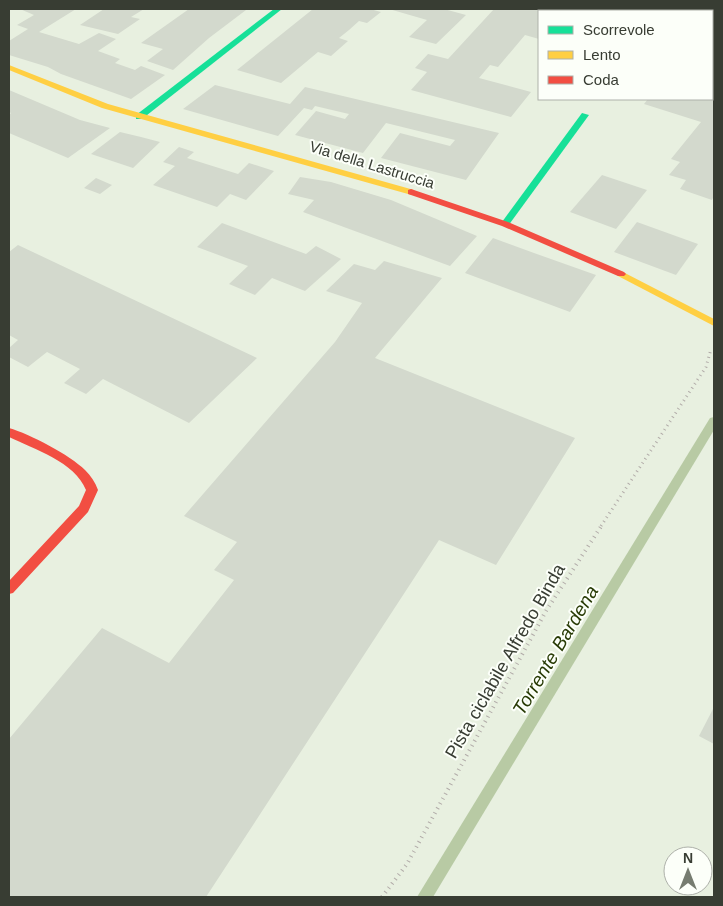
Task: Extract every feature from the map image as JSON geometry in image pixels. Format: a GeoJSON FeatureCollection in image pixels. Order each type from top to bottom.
{"type":"FeatureCollection","features":[{"type":"Feature","properties":{"kind":"street"},"geometry":{"type":"LineString","coordinates":[[139,116],[278,9]]}},
{"type":"Feature","properties":{"kind":"street","name":"Via della Lastruccia"},"geometry":{"type":"LineString","coordinates":[[9,67],[105,106],[338,170],[505,224],[604,265],[714,323]]}},
{"type":"Feature","properties":{"kind":"street"},"geometry":{"type":"LineString","coordinates":[[505,224],[585,115]]}},
{"type":"Feature","properties":{"kind":"street"},"geometry":{"type":"LineString","coordinates":[[9,432],[74,467],[87,477],[92,488],[90,498],[84,509],[9,589]]}},
{"type":"Feature","properties":{"kind":"path","name":"Pista ciclabile Alfredo Binda"},"geometry":{"type":"LineString","coordinates":[[382,897],[407,864],[546,611],[706,367],[712,344]]}},
{"type":"Feature","properties":{"kind":"building"},"geometry":{"type":"Polygon","coordinates":[[[20,9],[76,9],[39,32],[79,44],[99,33],[116,39],[98,51],[120,59],[115,63],[135,70],[141,66],[165,75],[131,99],[61,74],[48,67],[9,55],[9,41],[28,29],[17,25],[34,15],[20,9]]]}},
{"type":"Feature","properties":{"kind":"building"},"geometry":{"type":"Polygon","coordinates":[[[104,9],[144,9],[131,17],[140,19],[118,34],[80,25],[104,9]]]}},
{"type":"Feature","properties":{"kind":"building"},"geometry":{"type":"Polygon","coordinates":[[[189,9],[246,10],[209,38],[173,70],[147,61],[163,49],[141,43],[189,9]]]}},
{"type":"Feature","properties":{"kind":"building"},"geometry":{"type":"Polygon","coordinates":[[[313,9],[370,9],[381,12],[367,23],[359,21],[339,38],[348,41],[331,56],[318,52],[281,83],[237,70],[313,9]]]}},
{"type":"Feature","properties":{"kind":"building"},"geometry":{"type":"Polygon","coordinates":[[[389,9],[444,9],[466,15],[436,44],[409,37],[427,20],[389,9]]]}},
{"type":"Feature","properties":{"kind":"building"},"geometry":{"type":"Polygon","coordinates":[[[494,9],[539,10],[538,39],[525,35],[498,67],[490,65],[479,78],[531,92],[511,117],[411,90],[427,72],[415,68],[428,54],[448,59],[494,9]]]}},
{"type":"Feature","properties":{"kind":"building"},"geometry":{"type":"Polygon","coordinates":[[[215,85],[290,104],[305,87],[499,133],[466,180],[381,158],[400,133],[450,146],[455,140],[386,123],[363,153],[295,135],[316,111],[345,119],[349,114],[315,106],[312,110],[304,108],[278,136],[183,109],[215,85]]]}},
{"type":"Feature","properties":{"kind":"building"},"geometry":{"type":"Polygon","coordinates":[[[9,90],[80,120],[110,128],[68,158],[9,133],[9,115],[11,113],[9,112],[9,90]]]}},
{"type":"Feature","properties":{"kind":"building"},"geometry":{"type":"Polygon","coordinates":[[[714,96],[714,196],[712,200],[680,189],[686,180],[669,175],[680,162],[671,159],[701,122],[644,104],[647,100],[713,100],[714,96]]]}},
{"type":"Feature","properties":{"kind":"building"},"geometry":{"type":"Polygon","coordinates":[[[120,132],[160,142],[133,168],[91,154],[120,132]]]}},
{"type":"Feature","properties":{"kind":"building"},"geometry":{"type":"Polygon","coordinates":[[[179,147],[194,152],[187,158],[238,174],[249,163],[274,171],[246,200],[230,194],[217,207],[153,185],[175,166],[163,162],[179,147]]]}},
{"type":"Feature","properties":{"kind":"building"},"geometry":{"type":"Polygon","coordinates":[[[602,175],[647,190],[616,229],[570,212],[602,175]]]}},
{"type":"Feature","properties":{"kind":"building"},"geometry":{"type":"Polygon","coordinates":[[[300,177],[331,182],[391,200],[477,236],[450,266],[303,212],[314,200],[288,194],[300,177]]]}},
{"type":"Feature","properties":{"kind":"building"},"geometry":{"type":"Polygon","coordinates":[[[96,178],[112,185],[100,194],[84,188],[96,178]]]}},
{"type":"Feature","properties":{"kind":"building"},"geometry":{"type":"Polygon","coordinates":[[[637,222],[698,244],[676,275],[614,252],[637,222]]]}},
{"type":"Feature","properties":{"kind":"building"},"geometry":{"type":"Polygon","coordinates":[[[222,223],[306,254],[316,246],[341,259],[305,291],[272,278],[255,295],[229,284],[248,266],[197,247],[222,223]]]}},
{"type":"Feature","properties":{"kind":"building"},"geometry":{"type":"Polygon","coordinates":[[[493,238],[596,275],[570,312],[465,273],[493,238]]]}},
{"type":"Feature","properties":{"kind":"building"},"geometry":{"type":"Polygon","coordinates":[[[18,245],[257,358],[189,423],[103,379],[86,394],[64,383],[80,369],[47,352],[28,367],[9,357],[9,348],[18,340],[9,335],[9,252],[18,245]]]}},
{"type":"Feature","properties":{"kind":"building"},"geometry":{"type":"Polygon","coordinates":[[[384,261],[442,278],[375,358],[575,438],[496,565],[439,540],[206,897],[9,897],[9,739],[102,628],[169,663],[234,580],[214,570],[237,542],[184,516],[335,342],[362,303],[326,291],[354,264],[375,270],[384,261]]]}},
{"type":"Feature","properties":{"kind":"building"},"geometry":{"type":"Polygon","coordinates":[[[714,707],[714,744],[699,736],[714,707]]]}},
{"type":"Feature","properties":{"kind":"waterway","name":"Torrente Bardena"},"geometry":{"type":"LineString","coordinates":[[425,897],[714,421]]}},
{"type":"Feature","properties":{"kind":"traffic: fast"},"geometry":{"type":"LineString","coordinates":[[139,117],[278,9]]}},
{"type":"Feature","properties":{"kind":"traffic: fast"},"geometry":{"type":"LineString","coordinates":[[505,224],[585,115]]}},
{"type":"Feature","properties":{"kind":"traffic: slow"},"geometry":{"type":"LineString","coordinates":[[9,67],[105,106],[411,192]]}},
{"type":"Feature","properties":{"kind":"traffic: slow"},"geometry":{"type":"LineString","coordinates":[[621,274],[714,323]]}},
{"type":"Feature","properties":{"kind":"traffic: jam"},"geometry":{"type":"LineString","coordinates":[[411,192],[505,224],[621,274]]}},
{"type":"Feature","properties":{"kind":"traffic: jam"},"geometry":{"type":"LineString","coordinates":[[9,432],[70,464],[88,481],[92,490],[84,509],[9,589]]}}]}
